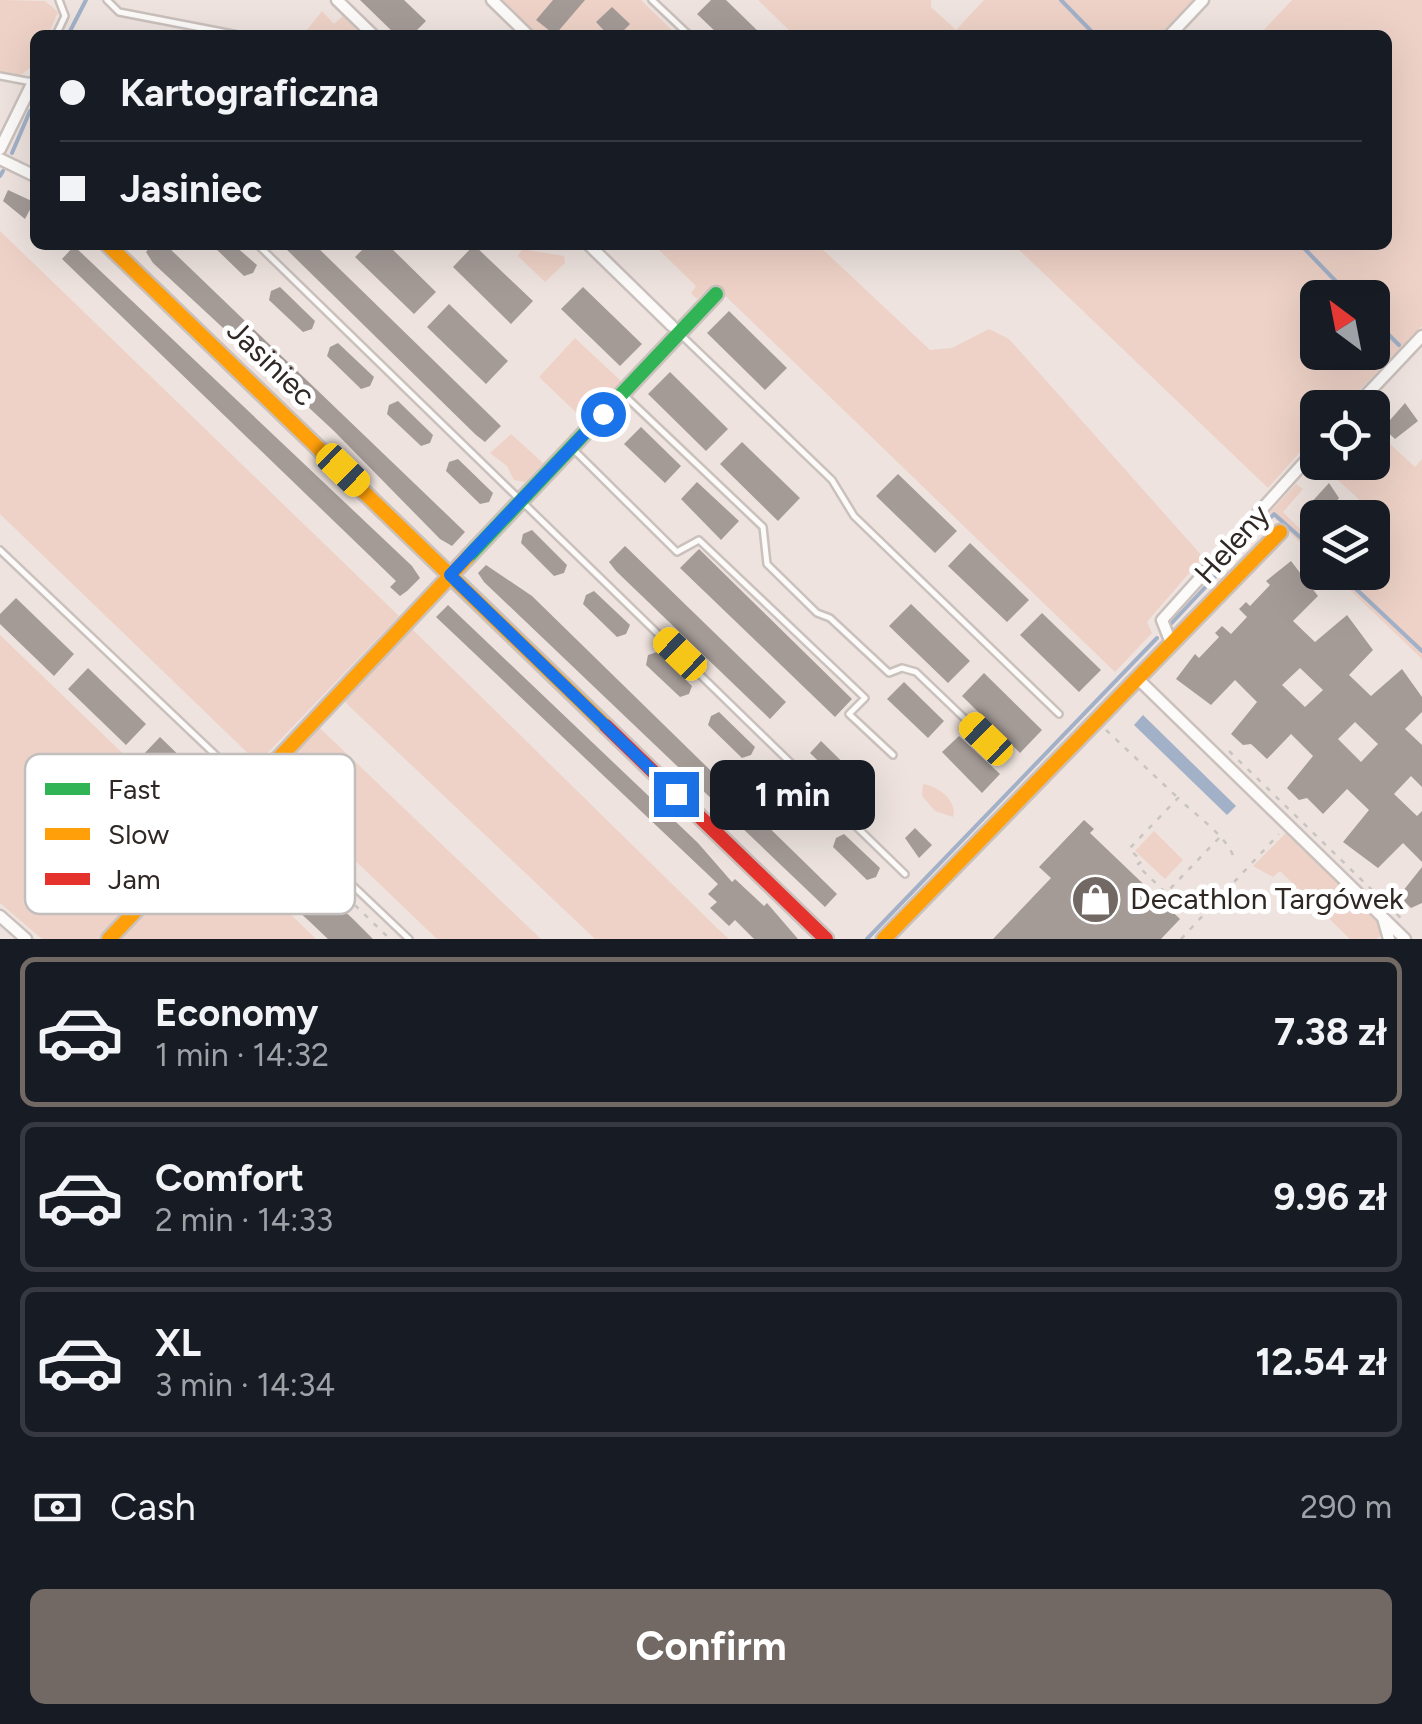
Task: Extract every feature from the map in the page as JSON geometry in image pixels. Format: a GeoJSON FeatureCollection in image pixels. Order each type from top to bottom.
{"type":"FeatureCollection","features":[{"type":"Feature","properties":{"kind":"street"},"geometry":{"type":"LineString","coordinates":[[338,0],[368,30]]}},
{"type":"Feature","properties":{"kind":"street"},"geometry":{"type":"LineString","coordinates":[[492,0],[523,30]]}},
{"type":"Feature","properties":{"kind":"street"},"geometry":{"type":"LineString","coordinates":[[1175,30],[1203,0]]}},
{"type":"Feature","properties":{"kind":"street"},"geometry":{"type":"LineString","coordinates":[[0,149],[30,89]]}},
{"type":"Feature","properties":{"kind":"street"},"geometry":{"type":"LineString","coordinates":[[0,158],[30,173]]}},
{"type":"Feature","properties":{"kind":"street","name":"Jasiniec"},"geometry":{"type":"LineString","coordinates":[[113,250],[826,939]]}},
{"type":"Feature","properties":{"kind":"street"},"geometry":{"type":"LineString","coordinates":[[594,250],[675,329]]}},
{"type":"Feature","properties":{"kind":"street"},"geometry":{"type":"LineString","coordinates":[[283,754],[622,394],[675,329],[716,294]]}},
{"type":"Feature","properties":{"kind":"street"},"geometry":{"type":"LineString","coordinates":[[1371,390],[1422,336]]}},
{"type":"Feature","properties":{"kind":"street","name":"Heleny"},"geometry":{"type":"LineString","coordinates":[[1171,643],[1162,620],[1300,466]]}},
{"type":"Feature","properties":{"kind":"street"},"geometry":{"type":"LineString","coordinates":[[884,939],[1280,532]]}},
{"type":"Feature","properties":{"kind":"street"},"geometry":{"type":"LineString","coordinates":[[1137,678],[1292,820],[1382,917],[1408,933]]}},
{"type":"Feature","properties":{"kind":"street"},"geometry":{"type":"LineString","coordinates":[[109,939],[133,914]]}},
{"type":"Feature","properties":{"kind":"street"},"geometry":{"type":"LineString","coordinates":[[0,916],[26,939]]}},
{"type":"Feature","properties":{"kind":"street"},"geometry":{"type":"LineString","coordinates":[[1382,917],[1390,939]]}},
{"type":"Feature","properties":{"kind":"lane"},"geometry":{"type":"LineString","coordinates":[[58,0],[65,16],[58,30]]}},
{"type":"Feature","properties":{"kind":"lane"},"geometry":{"type":"LineString","coordinates":[[107,0],[119,12],[212,30]]}},
{"type":"Feature","properties":{"kind":"lane"},"geometry":{"type":"LineString","coordinates":[[652,0],[684,30]]}},
{"type":"Feature","properties":{"kind":"lane"},"geometry":{"type":"LineString","coordinates":[[0,76],[30,80]]}},
{"type":"Feature","properties":{"kind":"lane"},"geometry":{"type":"LineString","coordinates":[[263,250],[905,874]]}},
{"type":"Feature","properties":{"kind":"lane"},"geometry":{"type":"LineString","coordinates":[[675,329],[832,480],[854,516],[1059,714]]}},
{"type":"Feature","properties":{"kind":"lane"},"geometry":{"type":"LineString","coordinates":[[622,394],[762,527],[767,564],[818,614],[830,618],[888,674],[905,668],[916,672],[986,739]]}},
{"type":"Feature","properties":{"kind":"lane"},"geometry":{"type":"LineString","coordinates":[[571,447],[677,552],[699,540],[865,698],[849,714],[893,755]]}},
{"type":"Feature","properties":{"kind":"lane"},"geometry":{"type":"LineString","coordinates":[[0,550],[213,754]]}},
{"type":"Feature","properties":{"kind":"lane"},"geometry":{"type":"LineString","coordinates":[[355,886],[409,939]]}},
{"type":"Feature","properties":{"kind":"path"},"geometry":{"type":"LineString","coordinates":[[1100,725],[1219,838],[1234,858]]}},
{"type":"Feature","properties":{"kind":"path"},"geometry":{"type":"LineString","coordinates":[[1217,739],[1292,820],[1408,933]]}},
{"type":"Feature","properties":{"kind":"path"},"geometry":{"type":"LineString","coordinates":[[1178,798],[1129,848],[1142,861],[1138,866],[1166,893],[1219,838]]}},
{"type":"Feature","properties":{"kind":"path"},"geometry":{"type":"LineString","coordinates":[[1181,939],[1292,820]]}},
{"type":"Feature","properties":{"kind":"path"},"geometry":{"type":"LineString","coordinates":[[355,905],[390,939]]}},
{"type":"Feature","properties":{"kind":"shaded area"},"geometry":{"type":"Polygon","coordinates":[[[0,0],[45,1],[58,12],[50,30],[30,30],[30,68],[21,75],[0,71],[0,0]]]}},
{"type":"Feature","properties":{"kind":"shaded area"},"geometry":{"type":"Polygon","coordinates":[[[488,0],[641,0],[672,30],[520,30],[488,0]]]}},
{"type":"Feature","properties":{"kind":"shaded area"},"geometry":{"type":"Polygon","coordinates":[[[758,0],[931,0],[931,7],[956,30],[789,30],[758,0]]]}},
{"type":"Feature","properties":{"kind":"shaded area"},"geometry":{"type":"Polygon","coordinates":[[[984,0],[1195,0],[1164,30],[956,30],[984,0]]]}},
{"type":"Feature","properties":{"kind":"shaded area"},"geometry":{"type":"Polygon","coordinates":[[[1292,0],[1422,0],[1422,326],[1390,359],[1390,280],[1300,280],[1300,370],[1379,370],[1360,390],[1300,390],[1300,452],[1268,488],[1019,250],[1392,250],[1392,30],[1264,30],[1292,0]]]}},
{"type":"Feature","properties":{"kind":"shaded area"},"geometry":{"type":"Polygon","coordinates":[[[322,11],[334,24],[343,16],[356,30],[307,30],[322,11]]]}},
{"type":"Feature","properties":{"kind":"shaded area"},"geometry":{"type":"Polygon","coordinates":[[[0,231],[399,616],[267,754],[249,754],[0,514],[0,231]]]}},
{"type":"Feature","properties":{"kind":"shaded area"},"geometry":{"type":"Polygon","coordinates":[[[521,250],[528,250],[564,256],[565,263],[545,282],[518,256],[521,250]]]}},
{"type":"Feature","properties":{"kind":"shaded area"},"geometry":{"type":"Polygon","coordinates":[[[659,250],[823,250],[930,350],[952,348],[989,329],[1009,339],[1203,557],[1147,622],[1152,633],[1115,672],[713,284],[697,299],[691,293],[696,286],[659,250]]]}},
{"type":"Feature","properties":{"kind":"shaded area"},"geometry":{"type":"Polygon","coordinates":[[[575,338],[622,382],[585,421],[539,377],[575,338]]]}},
{"type":"Feature","properties":{"kind":"shaded area"},"geometry":{"type":"Polygon","coordinates":[[[511,434],[543,463],[525,482],[514,480],[507,466],[490,453],[511,434]]]}},
{"type":"Feature","properties":{"kind":"shaded area"},"geometry":{"type":"Polygon","coordinates":[[[1390,444],[1415,467],[1422,459],[1422,659],[1350,590],[1390,590],[1390,500],[1360,500],[1338,480],[1390,480],[1390,444]]]}},
{"type":"Feature","properties":{"kind":"shaded area"},"geometry":{"type":"Polygon","coordinates":[[[1296,484],[1303,489],[1283,512],[1300,529],[1300,543],[1269,513],[1296,484]]]}},
{"type":"Feature","properties":{"kind":"shaded area"},"geometry":{"type":"Polygon","coordinates":[[[412,629],[729,939],[595,939],[348,705],[345,701],[412,629]]]}},
{"type":"Feature","properties":{"kind":"shaded area"},"geometry":{"type":"Polygon","coordinates":[[[0,635],[123,754],[25,754],[25,914],[121,914],[99,939],[42,939],[0,903],[0,635]]]}},
{"type":"Feature","properties":{"kind":"shaded area"},"geometry":{"type":"Polygon","coordinates":[[[320,728],[347,754],[296,754],[320,728]]]}},
{"type":"Feature","properties":{"kind":"shaded area"},"geometry":{"type":"Polygon","coordinates":[[[355,761],[541,939],[437,939],[355,860],[355,761]]]}},
{"type":"Feature","properties":{"kind":"shaded area"},"geometry":{"type":"Polygon","coordinates":[[[923,784],[945,795],[953,805],[953,817],[935,811],[922,796],[923,784]]]}},
{"type":"Feature","properties":{"kind":"shaded area"},"geometry":{"type":"Polygon","coordinates":[[[1154,831],[1183,860],[1165,879],[1135,851],[1154,831]]]}},
{"type":"Feature","properties":{"kind":"shaded area"},"geometry":{"type":"Polygon","coordinates":[[[1287,832],[1374,917],[1384,934],[1376,939],[1350,939],[1280,871],[1273,877],[1253,866],[1287,832]]]}},
{"type":"Feature","properties":{"kind":"shaded area"},"geometry":{"type":"Polygon","coordinates":[[[145,914],[290,914],[316,939],[122,939],[145,914]]]}},
{"type":"Feature","properties":{"kind":"water"},"geometry":{"type":"Polygon","coordinates":[[[1143,715],[1236,806],[1227,815],[1134,725],[1143,715]]]}},
{"type":"Feature","properties":{"kind":"building"},"geometry":{"type":"Polygon","coordinates":[[[360,0],[404,0],[426,21],[417,30],[391,30],[360,0]]]}},
{"type":"Feature","properties":{"kind":"building"},"geometry":{"type":"Polygon","coordinates":[[[553,0],[585,0],[559,30],[549,30],[536,20],[553,0]]]}},
{"type":"Feature","properties":{"kind":"building"},"geometry":{"type":"Polygon","coordinates":[[[711,0],[726,0],[757,30],[714,30],[697,14],[711,0]]]}},
{"type":"Feature","properties":{"kind":"building"},"geometry":{"type":"Polygon","coordinates":[[[612,7],[630,24],[624,30],[603,30],[596,22],[612,7]]]}},
{"type":"Feature","properties":{"kind":"building"},"geometry":{"type":"Polygon","coordinates":[[[8,190],[30,200],[25,219],[3,201],[8,190]]]}},
{"type":"Feature","properties":{"kind":"building"},"geometry":{"type":"Polygon","coordinates":[[[70,250],[78,250],[412,566],[420,578],[400,596],[390,587],[396,581],[62,259],[70,250]]]}},
{"type":"Feature","properties":{"kind":"building"},"geometry":{"type":"Polygon","coordinates":[[[171,250],[465,532],[452,546],[440,539],[334,431],[153,263],[146,252],[171,250]]]}},
{"type":"Feature","properties":{"kind":"building"},"geometry":{"type":"Polygon","coordinates":[[[217,250],[240,250],[257,265],[253,273],[244,276],[217,250]]]}},
{"type":"Feature","properties":{"kind":"building"},"geometry":{"type":"Polygon","coordinates":[[[287,250],[320,250],[501,426],[485,442],[287,250]]]}},
{"type":"Feature","properties":{"kind":"building"},"geometry":{"type":"Polygon","coordinates":[[[362,250],[393,250],[436,292],[414,314],[355,257],[362,250]]]}},
{"type":"Feature","properties":{"kind":"building"},"geometry":{"type":"Polygon","coordinates":[[[469,250],[479,250],[533,301],[511,324],[453,267],[469,250]]]}},
{"type":"Feature","properties":{"kind":"building"},"geometry":{"type":"Polygon","coordinates":[[[280,287],[315,321],[312,329],[303,332],[269,300],[271,291],[280,287]]]}},
{"type":"Feature","properties":{"kind":"building"},"geometry":{"type":"Polygon","coordinates":[[[583,287],[642,344],[620,366],[561,309],[583,287]]]}},
{"type":"Feature","properties":{"kind":"building"},"geometry":{"type":"Polygon","coordinates":[[[449,304],[508,361],[486,384],[427,327],[449,304]]]}},
{"type":"Feature","properties":{"kind":"building"},"geometry":{"type":"Polygon","coordinates":[[[729,311],[787,368],[765,390],[707,333],[729,311]]]}},
{"type":"Feature","properties":{"kind":"building"},"geometry":{"type":"Polygon","coordinates":[[[338,343],[374,377],[370,386],[361,389],[327,356],[330,347],[338,343]]]}},
{"type":"Feature","properties":{"kind":"building"},"geometry":{"type":"Polygon","coordinates":[[[670,372],[728,429],[706,451],[648,394],[670,372]]]}},
{"type":"Feature","properties":{"kind":"building"},"geometry":{"type":"Polygon","coordinates":[[[398,401],[433,435],[430,443],[421,446],[387,414],[389,405],[398,401]]]}},
{"type":"Feature","properties":{"kind":"building"},"geometry":{"type":"Polygon","coordinates":[[[1405,403],[1418,421],[1395,439],[1390,434],[1390,420],[1405,403]]]}},
{"type":"Feature","properties":{"kind":"building"},"geometry":{"type":"Polygon","coordinates":[[[641,427],[681,466],[665,483],[624,444],[641,427]]]}},
{"type":"Feature","properties":{"kind":"building"},"geometry":{"type":"Polygon","coordinates":[[[742,442],[800,498],[778,521],[720,464],[742,442]]]}},
{"type":"Feature","properties":{"kind":"building"},"geometry":{"type":"Polygon","coordinates":[[[458,459],[493,493],[489,502],[480,504],[446,471],[449,462],[458,459]]]}},
{"type":"Feature","properties":{"kind":"building"},"geometry":{"type":"Polygon","coordinates":[[[898,474],[957,531],[935,553],[876,496],[898,474]]]}},
{"type":"Feature","properties":{"kind":"building"},"geometry":{"type":"Polygon","coordinates":[[[697,482],[739,521],[721,540],[681,499],[697,482]]]}},
{"type":"Feature","properties":{"kind":"building"},"geometry":{"type":"Polygon","coordinates":[[[1329,483],[1339,498],[1338,500],[1313,500],[1329,483]]]}},
{"type":"Feature","properties":{"kind":"building"},"geometry":{"type":"Polygon","coordinates":[[[532,530],[567,565],[564,573],[554,576],[521,543],[523,534],[532,530]]]}},
{"type":"Feature","properties":{"kind":"building"},"geometry":{"type":"Polygon","coordinates":[[[970,543],[1029,600],[1007,622],[948,566],[970,543]]]}},
{"type":"Feature","properties":{"kind":"building"},"geometry":{"type":"Polygon","coordinates":[[[625,546],[786,702],[770,719],[616,571],[609,562],[625,546]]]}},
{"type":"Feature","properties":{"kind":"building"},"geometry":{"type":"Polygon","coordinates":[[[699,549],[852,699],[835,717],[680,568],[699,549]]]}},
{"type":"Feature","properties":{"kind":"building"},"geometry":{"type":"Polygon","coordinates":[[[1291,561],[1300,573],[1300,590],[1313,590],[1318,596],[1293,621],[1315,642],[1347,615],[1373,650],[1349,675],[1371,696],[1402,669],[1422,697],[1422,712],[1405,729],[1422,745],[1422,787],[1411,776],[1394,794],[1417,816],[1422,811],[1422,862],[1403,843],[1378,868],[1343,842],[1369,810],[1347,789],[1323,814],[1307,798],[1299,800],[1287,788],[1313,756],[1291,734],[1267,759],[1251,744],[1243,745],[1231,734],[1257,702],[1235,680],[1211,705],[1176,679],[1195,654],[1199,658],[1219,637],[1215,633],[1222,626],[1231,634],[1247,617],[1239,609],[1246,602],[1250,606],[1270,585],[1266,581],[1291,561]],[[1300,668],[1282,685],[1305,707],[1323,690],[1300,668]],[[1355,722],[1338,739],[1361,762],[1378,744],[1355,722]]]}},
{"type":"Feature","properties":{"kind":"building"},"geometry":{"type":"Polygon","coordinates":[[[486,565],[532,596],[837,894],[825,907],[484,582],[478,573],[486,565]]]}},
{"type":"Feature","properties":{"kind":"building"},"geometry":{"type":"Polygon","coordinates":[[[594,591],[630,625],[626,634],[617,637],[583,604],[586,595],[594,591]]]}},
{"type":"Feature","properties":{"kind":"building"},"geometry":{"type":"Polygon","coordinates":[[[16,598],[74,654],[54,676],[0,624],[0,614],[16,598]]]}},
{"type":"Feature","properties":{"kind":"building"},"geometry":{"type":"Polygon","coordinates":[[[911,604],[970,661],[948,683],[889,626],[911,604]]]}},
{"type":"Feature","properties":{"kind":"building"},"geometry":{"type":"Polygon","coordinates":[[[448,605],[698,843],[732,882],[735,879],[764,906],[767,903],[798,939],[754,939],[735,920],[729,926],[710,908],[717,902],[708,894],[718,884],[436,617],[448,605]]]}},
{"type":"Feature","properties":{"kind":"building"},"geometry":{"type":"Polygon","coordinates":[[[1042,613],[1101,670],[1079,692],[1020,635],[1042,613]]]}},
{"type":"Feature","properties":{"kind":"building"},"geometry":{"type":"Polygon","coordinates":[[[657,652],[692,686],[689,694],[680,697],[646,665],[648,655],[657,652]]]}},
{"type":"Feature","properties":{"kind":"building"},"geometry":{"type":"Polygon","coordinates":[[[88,668],[146,724],[126,745],[68,689],[88,668]]]}},
{"type":"Feature","properties":{"kind":"building"},"geometry":{"type":"Polygon","coordinates":[[[984,673],[1042,730],[1020,753],[962,696],[984,673]]]}},
{"type":"Feature","properties":{"kind":"building"},"geometry":{"type":"Polygon","coordinates":[[[904,682],[944,721],[928,738],[887,699],[904,682]]]}},
{"type":"Feature","properties":{"kind":"building"},"geometry":{"type":"Polygon","coordinates":[[[719,712],[755,747],[751,755],[742,758],[708,725],[711,716],[719,712]]]}},
{"type":"Feature","properties":{"kind":"building"},"geometry":{"type":"Polygon","coordinates":[[[959,736],[1000,774],[982,793],[942,752],[959,736]]]}},
{"type":"Feature","properties":{"kind":"building"},"geometry":{"type":"Polygon","coordinates":[[[160,737],[178,754],[144,754],[160,737]]]}},
{"type":"Feature","properties":{"kind":"building"},"geometry":{"type":"Polygon","coordinates":[[[821,741],[874,793],[863,805],[810,753],[821,741]]]}},
{"type":"Feature","properties":{"kind":"building"},"geometry":{"type":"Polygon","coordinates":[[[781,773],[817,807],[813,816],[804,819],[770,786],[773,777],[781,773]]]}},
{"type":"Feature","properties":{"kind":"building","name":"Decathlon Targówek"},"geometry":{"type":"Polygon","coordinates":[[[1084,820],[1094,829],[1090,833],[1180,919],[1161,939],[993,939],[1051,878],[1039,867],[1084,820]]]}},
{"type":"Feature","properties":{"kind":"building"},"geometry":{"type":"Polygon","coordinates":[[[915,828],[932,845],[919,858],[905,838],[915,828]]]}},
{"type":"Feature","properties":{"kind":"building"},"geometry":{"type":"Polygon","coordinates":[[[844,834],[880,868],[876,877],[867,880],[833,847],[836,838],[844,834]]]}},
{"type":"Feature","properties":{"kind":"building"},"geometry":{"type":"Polygon","coordinates":[[[1422,867],[1422,903],[1411,908],[1399,896],[1422,867]]]}},
{"type":"Feature","properties":{"kind":"building"},"geometry":{"type":"Polygon","coordinates":[[[301,914],[347,914],[373,939],[328,939],[301,914]]]}},
{"type":"Feature","properties":{"kind":"waterway"},"geometry":{"type":"LineString","coordinates":[[71,30],[86,0]]}},
{"type":"Feature","properties":{"kind":"waterway"},"geometry":{"type":"LineString","coordinates":[[1061,0],[1090,30]]}},
{"type":"Feature","properties":{"kind":"waterway"},"geometry":{"type":"LineString","coordinates":[[12,153],[30,111]]}},
{"type":"Feature","properties":{"kind":"waterway"},"geometry":{"type":"LineString","coordinates":[[0,176],[3,171]]}},
{"type":"Feature","properties":{"kind":"waterway"},"geometry":{"type":"LineString","coordinates":[[1306,250],[1335,280]]}},
{"type":"Feature","properties":{"kind":"waterway"},"geometry":{"type":"LineString","coordinates":[[1390,336],[1399,345]]}},
{"type":"Feature","properties":{"kind":"waterway"},"geometry":{"type":"LineString","coordinates":[[1167,628],[1274,514],[1300,537]]}},
{"type":"Feature","properties":{"kind":"waterway"},"geometry":{"type":"LineString","coordinates":[[1357,590],[1422,651]]}},
{"type":"Feature","properties":{"kind":"waterway"},"geometry":{"type":"LineString","coordinates":[[867,939],[1157,638]]}},
{"type":"Feature","properties":{"kind":"traffic: fast"},"geometry":{"type":"LineString","coordinates":[[467,558],[716,294]]}},
{"type":"Feature","properties":{"kind":"traffic: slow"},"geometry":{"type":"LineString","coordinates":[[113,250],[606,726]]}},
{"type":"Feature","properties":{"kind":"traffic: slow"},"geometry":{"type":"LineString","coordinates":[[884,939],[1280,532]]}},
{"type":"Feature","properties":{"kind":"traffic: slow"},"geometry":{"type":"LineString","coordinates":[[283,754],[467,558]]}},
{"type":"Feature","properties":{"kind":"traffic: slow"},"geometry":{"type":"LineString","coordinates":[[109,939],[132,914]]}},
{"type":"Feature","properties":{"kind":"traffic: jam"},"geometry":{"type":"LineString","coordinates":[[606,726],[826,939]]}},
{"type":"Feature","properties":{"kind":"place","name":"Decathlon Targówek"},"geometry":{"type":"Point","coordinates":[1095,899]}},
{"type":"Feature","properties":{"kind":"route"},"geometry":{"type":"LineString","coordinates":[[603,414],[450,575],[676,794]]}}]}
